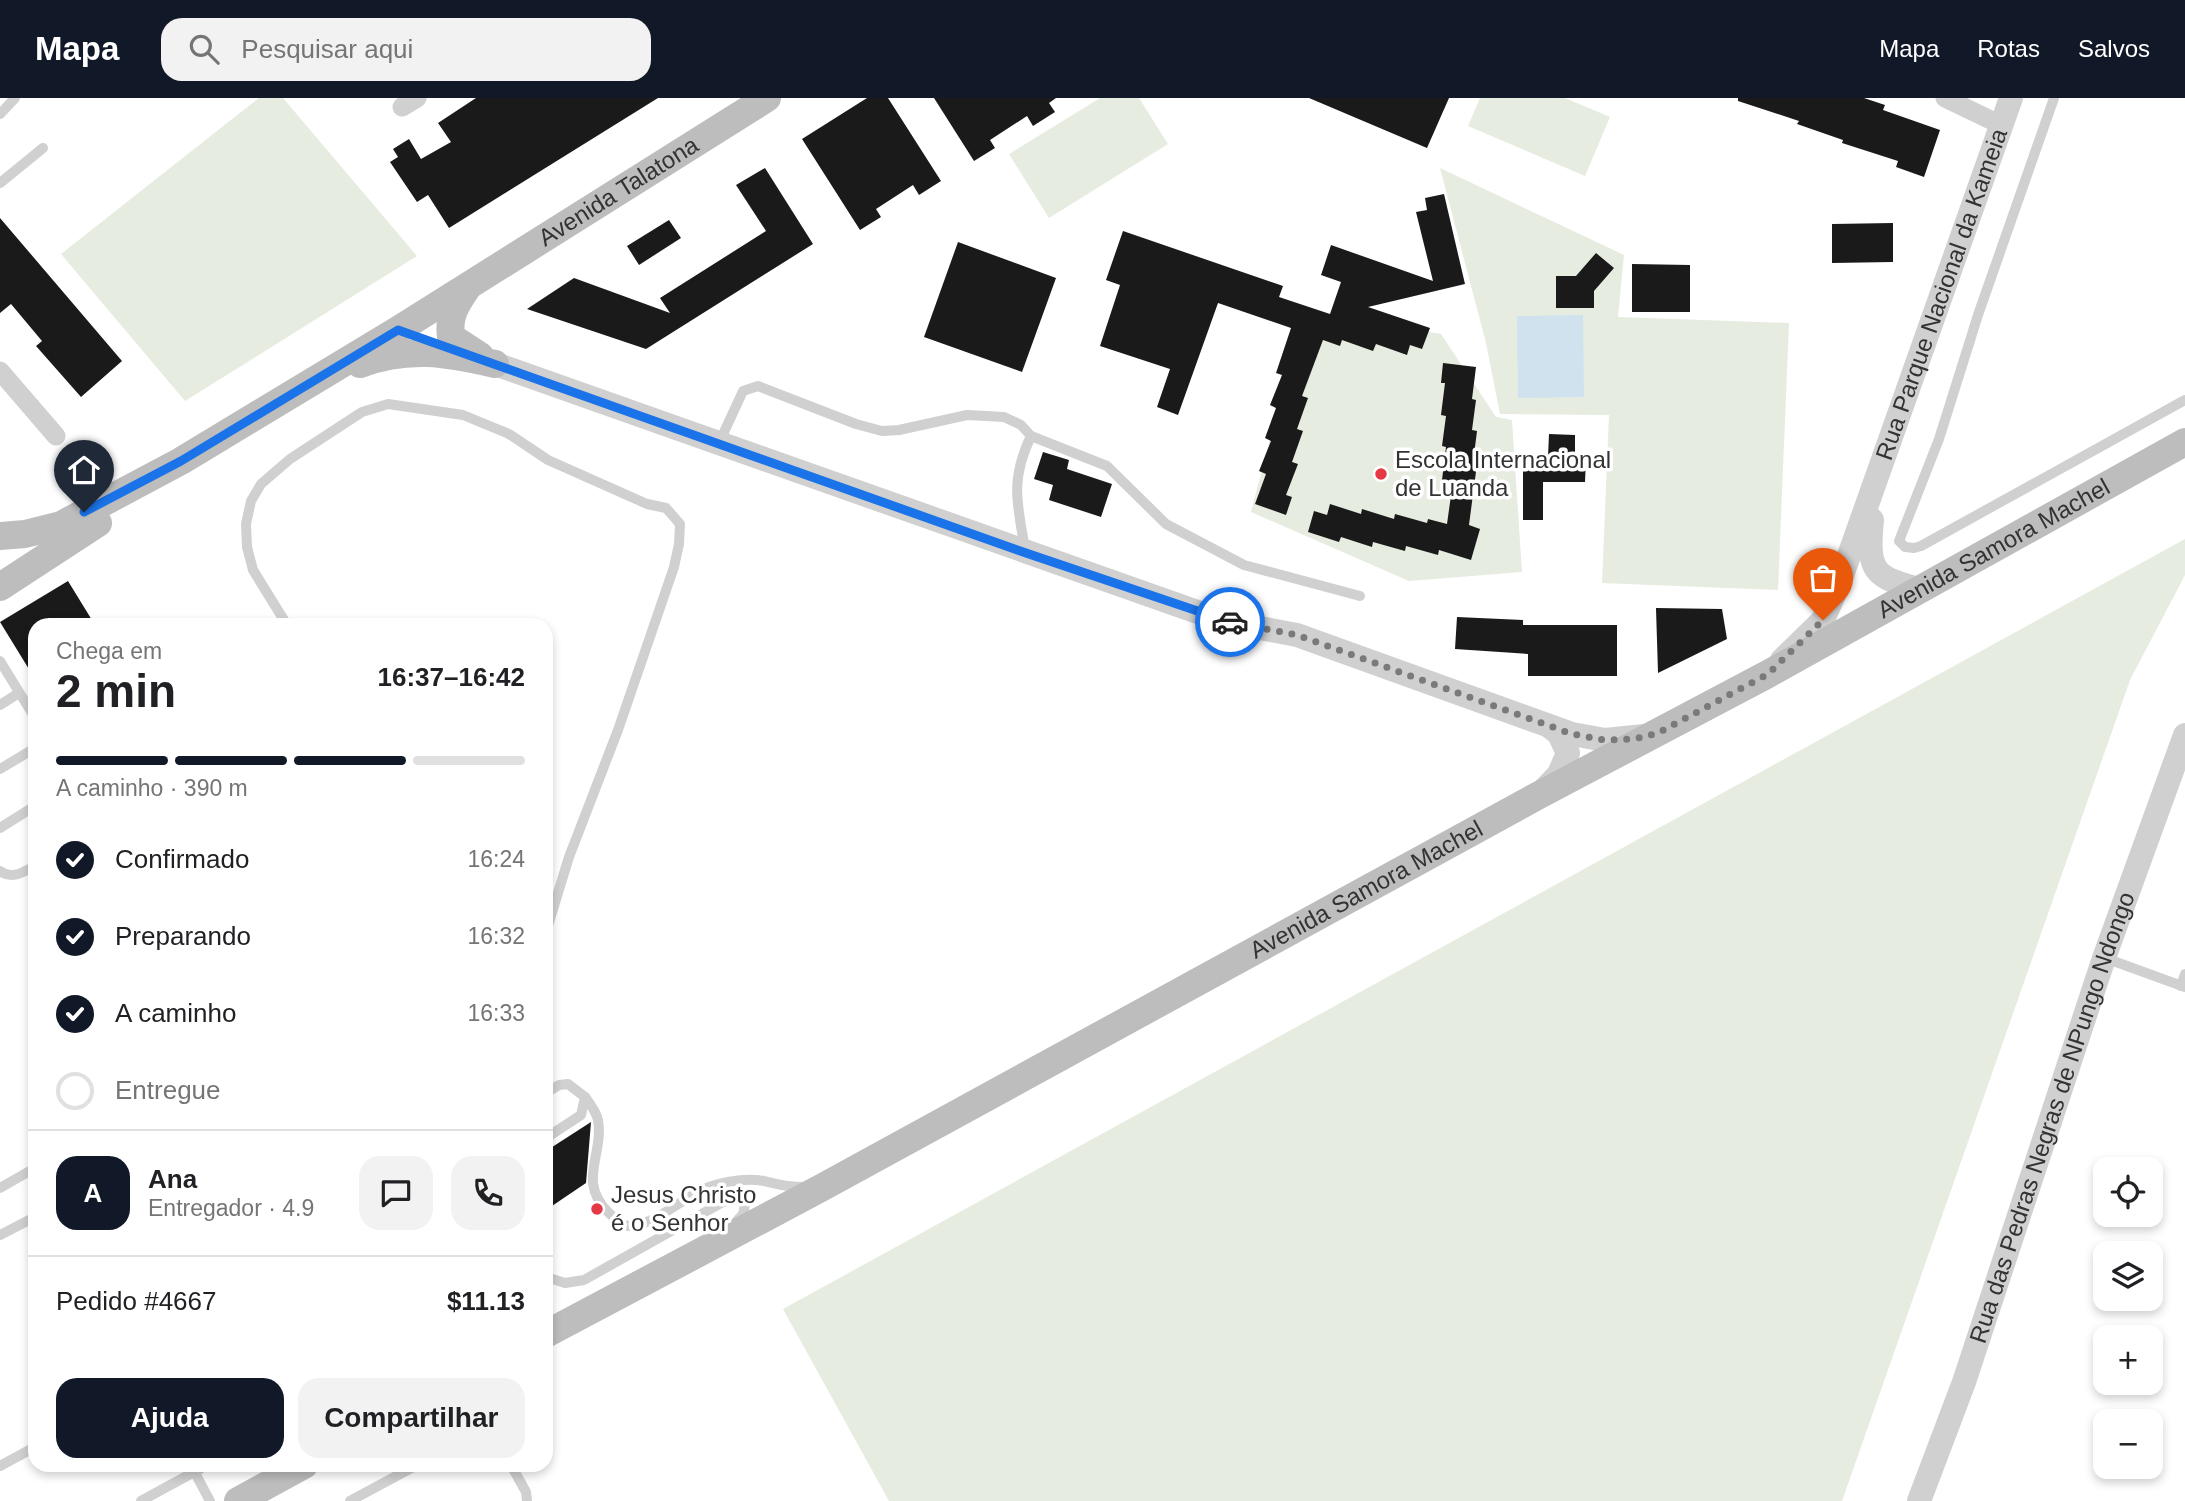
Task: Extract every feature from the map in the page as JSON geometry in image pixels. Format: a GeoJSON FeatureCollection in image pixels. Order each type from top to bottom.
{"type":"FeatureCollection","features":[{"type":"Feature","properties":{"kind":"main road","name":"Avenida Talatona"},"geometry":{"type":"LineString","coordinates":[[309,385],[767,98]]}},
{"type":"Feature","properties":{"kind":"main road"},"geometry":{"type":"LineString","coordinates":[[468,285],[453,309],[449,324],[451,337],[495,364]]}},
{"type":"Feature","properties":{"kind":"main road"},"geometry":{"type":"LineString","coordinates":[[398,330],[495,364]]}},
{"type":"Feature","properties":{"kind":"main road"},"geometry":{"type":"LineString","coordinates":[[0,536],[25,534],[61,525],[181,461],[309,385],[364,363],[407,352],[448,354],[495,364]]}},
{"type":"Feature","properties":{"kind":"main road","name":"Avenida Samora Machel"},"geometry":{"type":"LineString","coordinates":[[553,1330],[821,1188],[1541,794],[1768,674],[2185,442]]}},
{"type":"Feature","properties":{"kind":"main road"},"geometry":{"type":"LineString","coordinates":[[0,586],[160,483],[181,461]]}},
{"type":"Feature","properties":{"kind":"main road"},"geometry":{"type":"LineString","coordinates":[[0,580],[80,534]]}},
{"type":"Feature","properties":{"kind":"main road"},"geometry":{"type":"LineString","coordinates":[[238,1501],[291,1472]]}},
{"type":"Feature","properties":{"kind":"street"},"geometry":{"type":"LineString","coordinates":[[1945,98],[2001,125]]}},
{"type":"Feature","properties":{"kind":"street","name":"Rua Parque Nacional da Kameia"},"geometry":{"type":"LineString","coordinates":[[1768,674],[1823,620],[1851,555],[2011,98]]}},
{"type":"Feature","properties":{"kind":"street"},"geometry":{"type":"LineString","coordinates":[[495,364],[1223,621],[1297,635],[1572,734],[1605,740],[1634,739],[1658,733]]}},
{"type":"Feature","properties":{"kind":"street"},"geometry":{"type":"LineString","coordinates":[[0,372],[56,436]]}},
{"type":"Feature","properties":{"kind":"street","name":"Rua Parque Nacional da Kameia"},"geometry":{"type":"LineString","coordinates":[[1874,491],[1870,536],[1874,566],[1888,579],[1922,590]]}},
{"type":"Feature","properties":{"kind":"street"},"geometry":{"type":"LineString","coordinates":[[1541,794],[1559,774],[1569,753],[1559,734],[1545,723]]}},
{"type":"Feature","properties":{"kind":"street","name":"Rua das Pedras Negras de NPungo Ndongo"},"geometry":{"type":"LineString","coordinates":[[1919,1501],[1964,1382],[2104,958],[2185,735]]}},
{"type":"Feature","properties":{"kind":"lane"},"geometry":{"type":"LineString","coordinates":[[0,114],[15,98]]}},
{"type":"Feature","properties":{"kind":"lane"},"geometry":{"type":"LineString","coordinates":[[2054,98],[1938,439],[1899,541],[1905,547],[1914,548],[1921,545],[2185,400]]}},
{"type":"Feature","properties":{"kind":"lane"},"geometry":{"type":"LineString","coordinates":[[0,183],[43,148]]}},
{"type":"Feature","properties":{"kind":"lane"},"geometry":{"type":"LineString","coordinates":[[719,443],[743,391],[758,386],[856,424],[882,431],[899,430],[967,415],[1004,417],[1021,425],[1031,436],[1107,466],[1166,524],[1244,565],[1360,596]]}},
{"type":"Feature","properties":{"kind":"lane"},"geometry":{"type":"LineString","coordinates":[[283,618],[253,570],[247,547],[246,524],[251,501],[261,484],[290,459],[362,412],[388,404],[463,415],[509,434],[548,460],[647,504],[666,508],[680,524],[680,544],[674,567],[618,730],[569,857],[553,909]]}},
{"type":"Feature","properties":{"kind":"lane"},"geometry":{"type":"LineString","coordinates":[[1026,553],[1016,480],[1031,436]]}},
{"type":"Feature","properties":{"kind":"lane"},"geometry":{"type":"LineString","coordinates":[[0,652],[28,697]]}},
{"type":"Feature","properties":{"kind":"lane"},"geometry":{"type":"LineString","coordinates":[[0,662],[28,707]]}},
{"type":"Feature","properties":{"kind":"lane"},"geometry":{"type":"LineString","coordinates":[[0,705],[19,693]]}},
{"type":"Feature","properties":{"kind":"lane"},"geometry":{"type":"LineString","coordinates":[[0,769],[28,752]]}},
{"type":"Feature","properties":{"kind":"lane"},"geometry":{"type":"LineString","coordinates":[[0,828],[28,810]]}},
{"type":"Feature","properties":{"kind":"lane"},"geometry":{"type":"LineString","coordinates":[[0,871],[11,876],[28,870]]}},
{"type":"Feature","properties":{"kind":"lane"},"geometry":{"type":"LineString","coordinates":[[2104,958],[2183,986],[2185,974]]}},
{"type":"Feature","properties":{"kind":"lane"},"geometry":{"type":"LineString","coordinates":[[553,1089],[568,1084],[585,1097],[595,1111],[598,1125],[592,1184],[596,1196],[622,1224],[640,1226],[699,1191],[737,1181],[762,1180],[781,1187],[821,1188]]}},
{"type":"Feature","properties":{"kind":"lane"},"geometry":{"type":"LineString","coordinates":[[553,1133],[581,1115],[585,1097]]}},
{"type":"Feature","properties":{"kind":"lane"},"geometry":{"type":"LineString","coordinates":[[0,1188],[28,1172]]}},
{"type":"Feature","properties":{"kind":"lane"},"geometry":{"type":"LineString","coordinates":[[553,1279],[565,1283],[584,1280],[723,1202],[738,1199],[746,1205],[743,1214],[717,1244]]}},
{"type":"Feature","properties":{"kind":"lane"},"geometry":{"type":"LineString","coordinates":[[0,1235],[28,1221]]}},
{"type":"Feature","properties":{"kind":"lane"},"geometry":{"type":"LineString","coordinates":[[0,1466],[28,1451]]}},
{"type":"Feature","properties":{"kind":"lane"},"geometry":{"type":"LineString","coordinates":[[141,1501],[192,1472]]}},
{"type":"Feature","properties":{"kind":"lane"},"geometry":{"type":"LineString","coordinates":[[195,1472],[210,1501]]}},
{"type":"Feature","properties":{"kind":"lane"},"geometry":{"type":"LineString","coordinates":[[350,1501],[403,1472]]}},
{"type":"Feature","properties":{"kind":"lane"},"geometry":{"type":"LineString","coordinates":[[515,1472],[526,1492],[527,1501]]}},
{"type":"Feature","properties":{"kind":"shaded area"},"geometry":{"type":"Polygon","coordinates":[[[259,98],[283,98],[417,256],[185,401],[61,254],[259,98]]]}},
{"type":"Feature","properties":{"kind":"shaded area"},"geometry":{"type":"Polygon","coordinates":[[[1100,98],[1139,98],[1168,144],[1049,218],[1009,154],[1100,98]]]}},
{"type":"Feature","properties":{"kind":"shaded area"},"geometry":{"type":"Polygon","coordinates":[[[1480,98],[1565,98],[1610,117],[1585,176],[1468,126],[1480,98]]]}},
{"type":"Feature","properties":{"kind":"shaded area"},"geometry":{"type":"Polygon","coordinates":[[[1440,168],[1624,255],[1618,317],[1789,323],[1778,590],[1602,583],[1609,415],[1500,414],[1486,343],[1440,168]]]}},
{"type":"Feature","properties":{"kind":"shaded area"},"geometry":{"type":"Polygon","coordinates":[[[1303,312],[1441,334],[1496,417],[1512,420],[1522,572],[1409,581],[1251,512],[1303,312]]]}},
{"type":"Feature","properties":{"kind":"shaded area"},"geometry":{"type":"Polygon","coordinates":[[[2185,539],[2185,575],[2130,680],[1842,1501],[889,1501],[783,1309],[2185,539]]]}},
{"type":"Feature","properties":{"kind":"water"},"geometry":{"type":"Polygon","coordinates":[[[1583,315],[1584,397],[1518,398],[1517,316],[1583,315]]]}},
{"type":"Feature","properties":{"kind":"building"},"geometry":{"type":"Polygon","coordinates":[[[476,98],[658,98],[449,228],[428,195],[417,202],[390,162],[398,157],[393,149],[409,139],[421,159],[451,142],[438,123],[476,98]]]}},
{"type":"Feature","properties":{"kind":"building"},"geometry":{"type":"Polygon","coordinates":[[[867,98],[888,98],[941,181],[919,195],[913,185],[876,209],[881,217],[860,230],[802,139],[867,98]]]}},
{"type":"Feature","properties":{"kind":"building"},"geometry":{"type":"Polygon","coordinates":[[[934,98],[1056,98],[1049,103],[1055,112],[1033,126],[1027,116],[990,140],[995,148],[974,161],[934,98]]]}},
{"type":"Feature","properties":{"kind":"building"},"geometry":{"type":"Polygon","coordinates":[[[1309,98],[1449,98],[1427,148],[1309,98]]]}},
{"type":"Feature","properties":{"kind":"building"},"geometry":{"type":"Polygon","coordinates":[[[1738,98],[1864,98],[1885,105],[1883,110],[1940,130],[1924,177],[1896,167],[1898,161],[1842,143],[1843,140],[1797,124],[1799,121],[1738,101],[1738,98]]]}},
{"type":"Feature","properties":{"kind":"building"},"geometry":{"type":"Polygon","coordinates":[[[765,168],[813,244],[646,349],[527,309],[574,278],[670,313],[660,298],[766,231],[736,185],[765,168]]]}},
{"type":"Feature","properties":{"kind":"building"},"geometry":{"type":"Polygon","coordinates":[[[1444,194],[1465,284],[1368,307],[1430,328],[1422,349],[1410,345],[1407,355],[1376,344],[1373,351],[1342,340],[1340,346],[1323,340],[1302,396],[1308,398],[1297,429],[1303,431],[1292,462],[1298,464],[1286,495],[1292,497],[1286,515],[1255,504],[1266,474],[1259,471],[1271,441],[1265,438],[1276,408],[1270,405],[1282,375],[1276,373],[1291,328],[1218,303],[1178,415],[1157,407],[1170,369],[1100,346],[1120,285],[1106,280],[1123,231],[1283,286],[1279,297],[1330,314],[1341,282],[1321,275],[1331,245],[1433,281],[1416,212],[1427,210],[1425,198],[1444,194]]]}},
{"type":"Feature","properties":{"kind":"building"},"geometry":{"type":"Polygon","coordinates":[[[0,218],[122,361],[81,397],[36,346],[42,341],[11,304],[0,313],[0,218]]]}},
{"type":"Feature","properties":{"kind":"building"},"geometry":{"type":"Polygon","coordinates":[[[669,220],[681,238],[639,265],[627,246],[669,220]]]}},
{"type":"Feature","properties":{"kind":"building"},"geometry":{"type":"Polygon","coordinates":[[[1893,223],[1893,262],[1832,263],[1832,224],[1893,223]]]}},
{"type":"Feature","properties":{"kind":"building"},"geometry":{"type":"Polygon","coordinates":[[[958,242],[1056,278],[1022,372],[924,337],[958,242]]]}},
{"type":"Feature","properties":{"kind":"building"},"geometry":{"type":"Polygon","coordinates":[[[1596,253],[1614,268],[1594,291],[1594,308],[1556,308],[1556,276],[1576,276],[1596,253]]]}},
{"type":"Feature","properties":{"kind":"building"},"geometry":{"type":"Polygon","coordinates":[[[1632,264],[1690,265],[1690,312],[1632,312],[1632,264]]]}},
{"type":"Feature","properties":{"kind":"building"},"geometry":{"type":"Polygon","coordinates":[[[1443,363],[1476,367],[1472,430],[1477,431],[1473,463],[1477,464],[1469,525],[1480,529],[1471,560],[1439,550],[1438,555],[1406,546],[1405,551],[1373,542],[1372,547],[1341,537],[1339,542],[1308,532],[1314,511],[1327,515],[1330,504],[1361,514],[1362,509],[1394,519],[1395,514],[1427,523],[1428,519],[1447,524],[1453,481],[1442,480],[1446,447],[1442,446],[1446,416],[1441,415],[1445,383],[1441,383],[1443,363]]]}},
{"type":"Feature","properties":{"kind":"building"},"geometry":{"type":"Polygon","coordinates":[[[1549,434],[1575,435],[1575,459],[1586,459],[1585,482],[1543,482],[1543,520],[1523,520],[1523,457],[1548,457],[1549,434]]]}},
{"type":"Feature","properties":{"kind":"building"},"geometry":{"type":"Polygon","coordinates":[[[1043,452],[1069,460],[1067,469],[1112,484],[1101,517],[1049,500],[1053,485],[1034,479],[1043,452]]]}},
{"type":"Feature","properties":{"kind":"building"},"geometry":{"type":"Polygon","coordinates":[[[68,581],[91,618],[28,618],[28,668],[0,622],[68,581]]]}},
{"type":"Feature","properties":{"kind":"building"},"geometry":{"type":"Polygon","coordinates":[[[1656,608],[1722,609],[1727,639],[1658,673],[1656,608]]]}},
{"type":"Feature","properties":{"kind":"building"},"geometry":{"type":"Polygon","coordinates":[[[1457,617],[1523,620],[1523,625],[1617,625],[1617,676],[1528,676],[1528,654],[1455,649],[1457,617]]]}},
{"type":"Feature","properties":{"kind":"building"},"geometry":{"type":"Polygon","coordinates":[[[591,1122],[586,1183],[553,1205],[553,1146],[591,1122]]]}},
{"type":"Feature","properties":{"kind":"way so far"},"geometry":{"type":"LineString","coordinates":[[1230,622],[1297,635],[1572,734],[1605,740],[1634,739],[1658,733],[1768,674],[1823,620]]}},
{"type":"Feature","properties":{"kind":"place","name":"Escola Internacional de Luanda"},"geometry":{"type":"Point","coordinates":[1381,474]}},
{"type":"Feature","properties":{"kind":"place","name":"Jesus Christo é o Senhor"},"geometry":{"type":"Point","coordinates":[597,1209]}},
{"type":"Feature","properties":{"kind":"route"},"geometry":{"type":"LineString","coordinates":[[84,512],[181,461],[398,330],[1026,553],[1230,622]]}}]}
